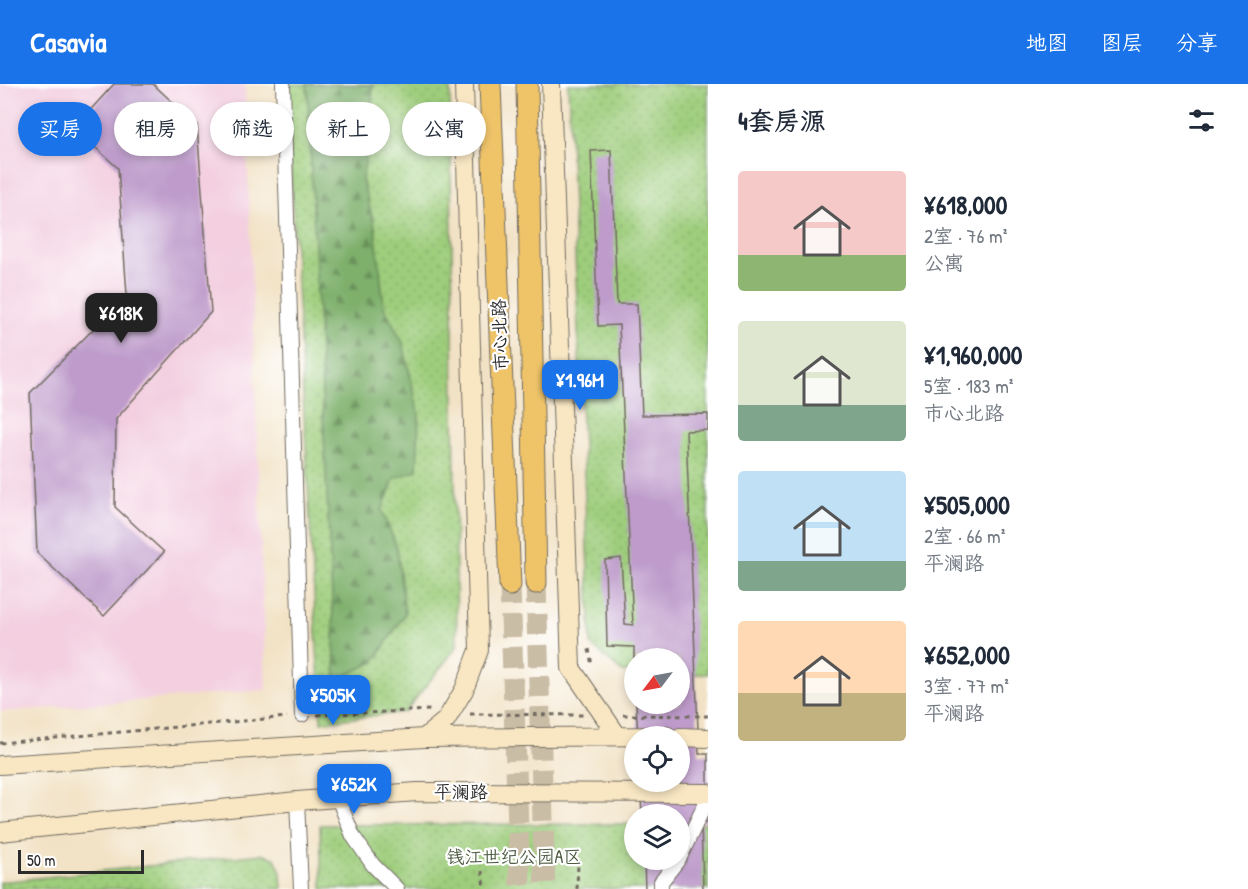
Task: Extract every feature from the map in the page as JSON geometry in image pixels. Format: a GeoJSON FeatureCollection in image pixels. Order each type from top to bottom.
{"type":"FeatureCollection","features":[{"type":"Feature","properties":{"kind":"main road"},"geometry":{"type":"LineString","coordinates":[[424,738],[446,720],[464,690],[479,650],[464,84]]}},
{"type":"Feature","properties":{"kind":"main road","name":"市心北路"},"geometry":{"type":"LineString","coordinates":[[490,84],[510,585]]}},
{"type":"Feature","properties":{"kind":"main road","name":"市心北路"},"geometry":{"type":"LineString","coordinates":[[527,84],[537,583]]}},
{"type":"Feature","properties":{"kind":"main road"},"geometry":{"type":"LineString","coordinates":[[551,84],[571,668],[617,735]]}},
{"type":"Feature","properties":{"kind":"main road"},"geometry":{"type":"LineString","coordinates":[[0,765],[424,738],[624,735]]}},
{"type":"Feature","properties":{"kind":"main road"},"geometry":{"type":"LineString","coordinates":[[690,737],[708,738]]}},
{"type":"Feature","properties":{"kind":"main road","name":"平澜路"},"geometry":{"type":"LineString","coordinates":[[0,832],[297,801],[417,792],[708,793]]}},
{"type":"Feature","properties":{"kind":"street"},"geometry":{"type":"LineString","coordinates":[[283,84],[302,716]]}},
{"type":"Feature","properties":{"kind":"street"},"geometry":{"type":"LineString","coordinates":[[338,798],[353,836],[373,865],[397,889]]}},
{"type":"Feature","properties":{"kind":"street"},"geometry":{"type":"LineString","coordinates":[[690,835],[708,798]]}},
{"type":"Feature","properties":{"kind":"street"},"geometry":{"type":"LineString","coordinates":[[297,801],[301,889]]}},
{"type":"Feature","properties":{"kind":"street"},"geometry":{"type":"LineString","coordinates":[[661,889],[661,882],[670,870]]}},
{"type":"Feature","properties":{"kind":"path"},"geometry":{"type":"LineString","coordinates":[[588,644],[594,674]]}},
{"type":"Feature","properties":{"kind":"path"},"geometry":{"type":"LineString","coordinates":[[0,743],[302,716],[452,710],[474,715],[708,716]]}},
{"type":"Feature","properties":{"kind":"path"},"geometry":{"type":"LineString","coordinates":[[578,864],[578,889]]}},
{"type":"Feature","properties":{"kind":"path"},"geometry":{"type":"LineString","coordinates":[[482,871],[484,889]]}},
{"type":"Feature","properties":{"kind":"shaded area"},"geometry":{"type":"Polygon","coordinates":[[[0,84],[245,84],[246,102],[210,102],[210,156],[247,156],[266,690],[0,712],[0,84]]]}},
{"type":"Feature","properties":{"kind":"green space"},"geometry":{"type":"Polygon","coordinates":[[[286,84],[450,84],[450,102],[402,102],[402,156],[451,156],[457,647],[405,712],[321,722],[290,156],[294,156],[294,102],[287,102],[286,84]]]}},
{"type":"Feature","properties":{"kind":"green space"},"geometry":{"type":"Polygon","coordinates":[[[307,84],[373,85],[372,102],[308,102],[307,84]]]}},
{"type":"Feature","properties":{"kind":"green space"},"geometry":{"type":"Polygon","coordinates":[[[568,84],[708,84],[708,674],[690,674],[690,648],[624,648],[624,672],[622,672],[591,645],[568,84]]]}},
{"type":"Feature","properties":{"kind":"green space"},"geometry":{"type":"Polygon","coordinates":[[[311,156],[366,156],[362,180],[375,227],[384,307],[403,343],[419,415],[417,470],[394,479],[382,510],[397,548],[405,614],[374,662],[336,680],[311,156]]]}},
{"type":"Feature","properties":{"kind":"green space","name":"钱江世纪公园A区"},"geometry":{"type":"Polygon","coordinates":[[[624,824],[624,870],[690,870],[690,824],[708,824],[708,889],[322,889],[320,825],[624,824]]]}},
{"type":"Feature","properties":{"kind":"green space"},"geometry":{"type":"Polygon","coordinates":[[[261,854],[275,858],[281,872],[282,889],[0,889],[0,882],[261,854]]]}},
{"type":"Feature","properties":{"kind":"building"},"geometry":{"type":"Polygon","coordinates":[[[114,84],[153,84],[172,102],[114,102],[114,156],[198,156],[198,138],[211,312],[116,419],[115,507],[164,552],[104,616],[37,553],[30,393],[127,295],[118,168],[102,153],[102,102],[98,102],[114,84]]]}},
{"type":"Feature","properties":{"kind":"building"},"geometry":{"type":"Polygon","coordinates":[[[611,150],[617,304],[637,304],[642,415],[708,414],[708,430],[686,431],[699,754],[708,754],[708,822],[701,821],[703,889],[645,889],[644,870],[690,870],[690,804],[641,804],[641,792],[690,792],[690,726],[637,726],[637,714],[690,714],[690,648],[607,646],[605,560],[621,558],[625,624],[633,625],[619,325],[598,326],[591,151],[611,150]]]}},
{"type":"Feature","properties":{"kind":"tunnel"},"geometry":{"type":"LineString","coordinates":[[536,583],[545,889]]}},
{"type":"Feature","properties":{"kind":"tunnel"},"geometry":{"type":"LineString","coordinates":[[510,585],[520,889]]}}]}
